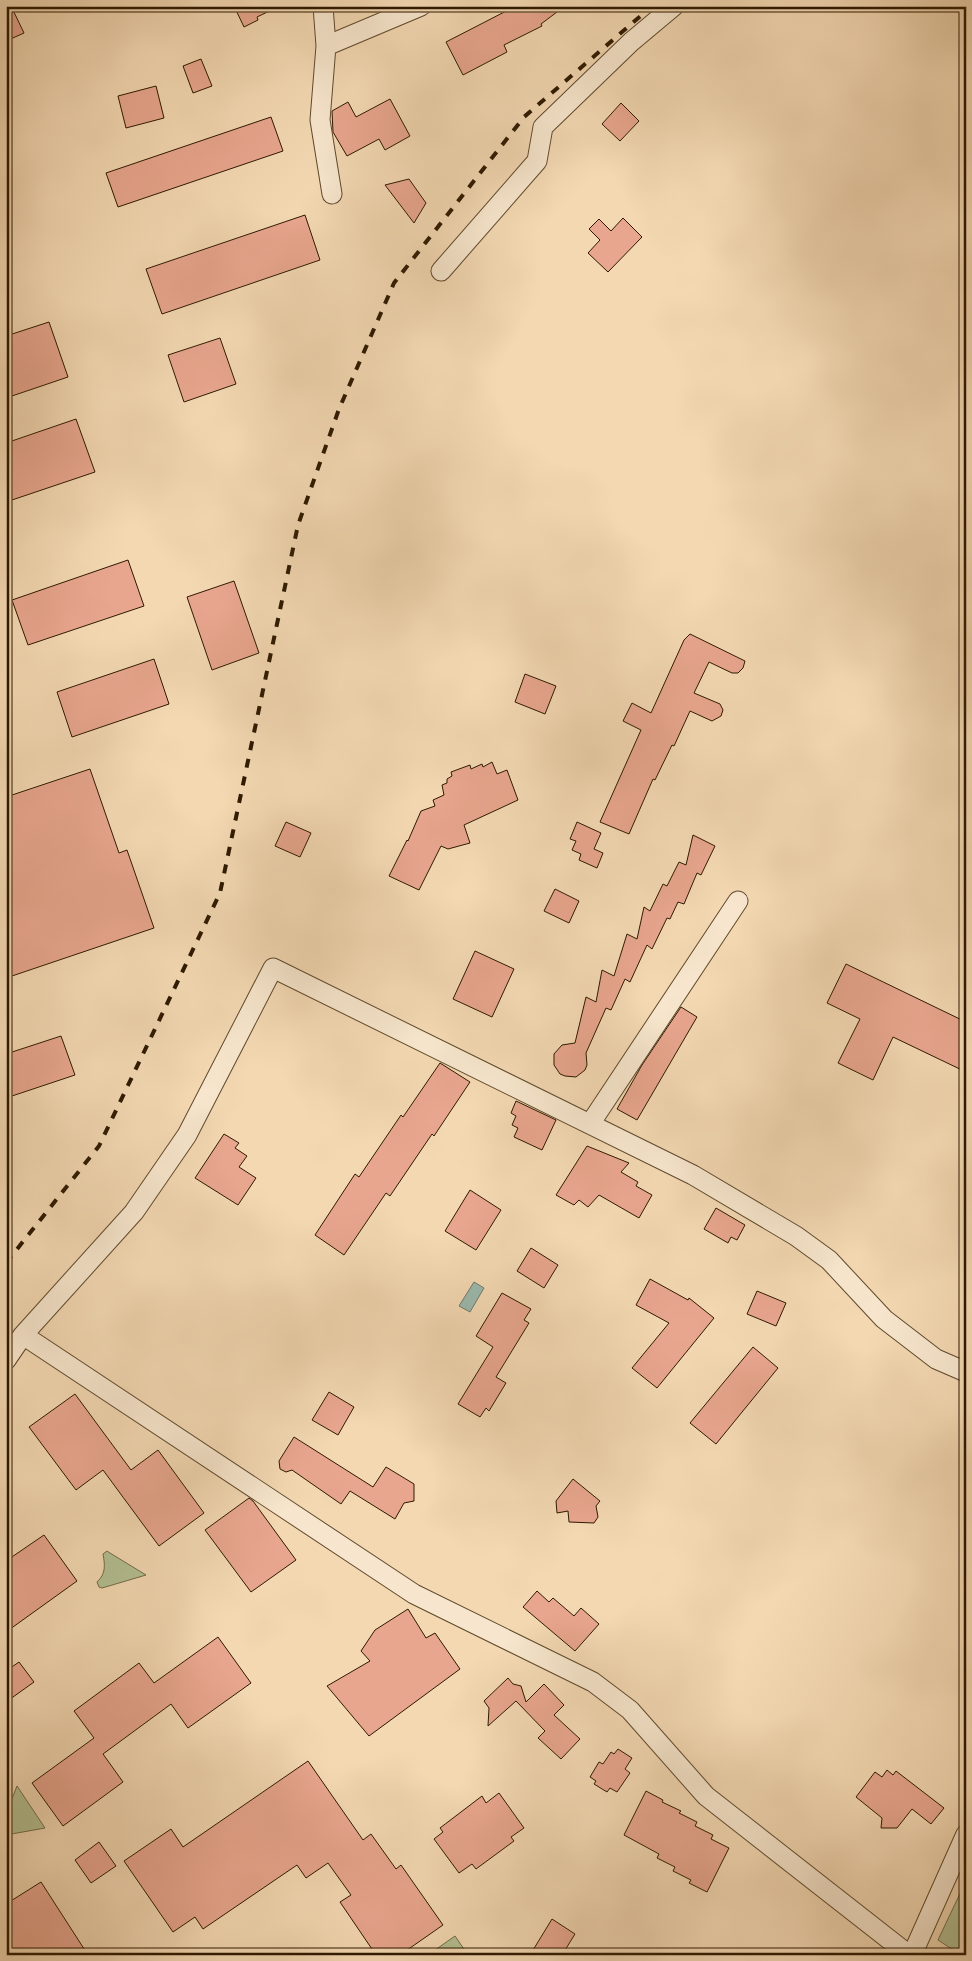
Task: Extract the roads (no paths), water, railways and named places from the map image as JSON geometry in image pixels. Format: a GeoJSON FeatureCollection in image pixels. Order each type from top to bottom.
{"type":"FeatureCollection","features":[{"type":"Feature","properties":{"kind":"street"},"geometry":{"type":"LineString","coordinates":[[323,6],[326,46],[320,120],[332,194]]}},
{"type":"Feature","properties":{"kind":"street"},"geometry":{"type":"LineString","coordinates":[[326,46],[421,6]]}},
{"type":"Feature","properties":{"kind":"street"},"geometry":{"type":"LineString","coordinates":[[441,271],[537,161],[543,127],[631,42],[674,6]]}},
{"type":"Feature","properties":{"kind":"street"},"geometry":{"type":"LineString","coordinates":[[590,1124],[738,901]]}},
{"type":"Feature","properties":{"kind":"street"},"geometry":{"type":"LineString","coordinates":[[6,1360],[23,1335],[134,1212],[187,1135],[273,968],[693,1175],[796,1236],[829,1260],[884,1319],[936,1359],[966,1372]]}},
{"type":"Feature","properties":{"kind":"street"},"geometry":{"type":"LineString","coordinates":[[23,1335],[414,1594],[593,1682],[630,1710],[706,1796],[911,1955],[966,1834]]}},
{"type":"Feature","properties":{"kind":"water"},"geometry":{"type":"Polygon","coordinates":[[[474,1282],[484,1288],[470,1312],[459,1306],[474,1282]]]}},
{"type":"Feature","properties":{"kind":"railway"},"geometry":{"type":"LineString","coordinates":[[6,1263],[99,1146],[220,893],[298,525],[339,409],[394,283],[524,117],[652,6]]}}]}
